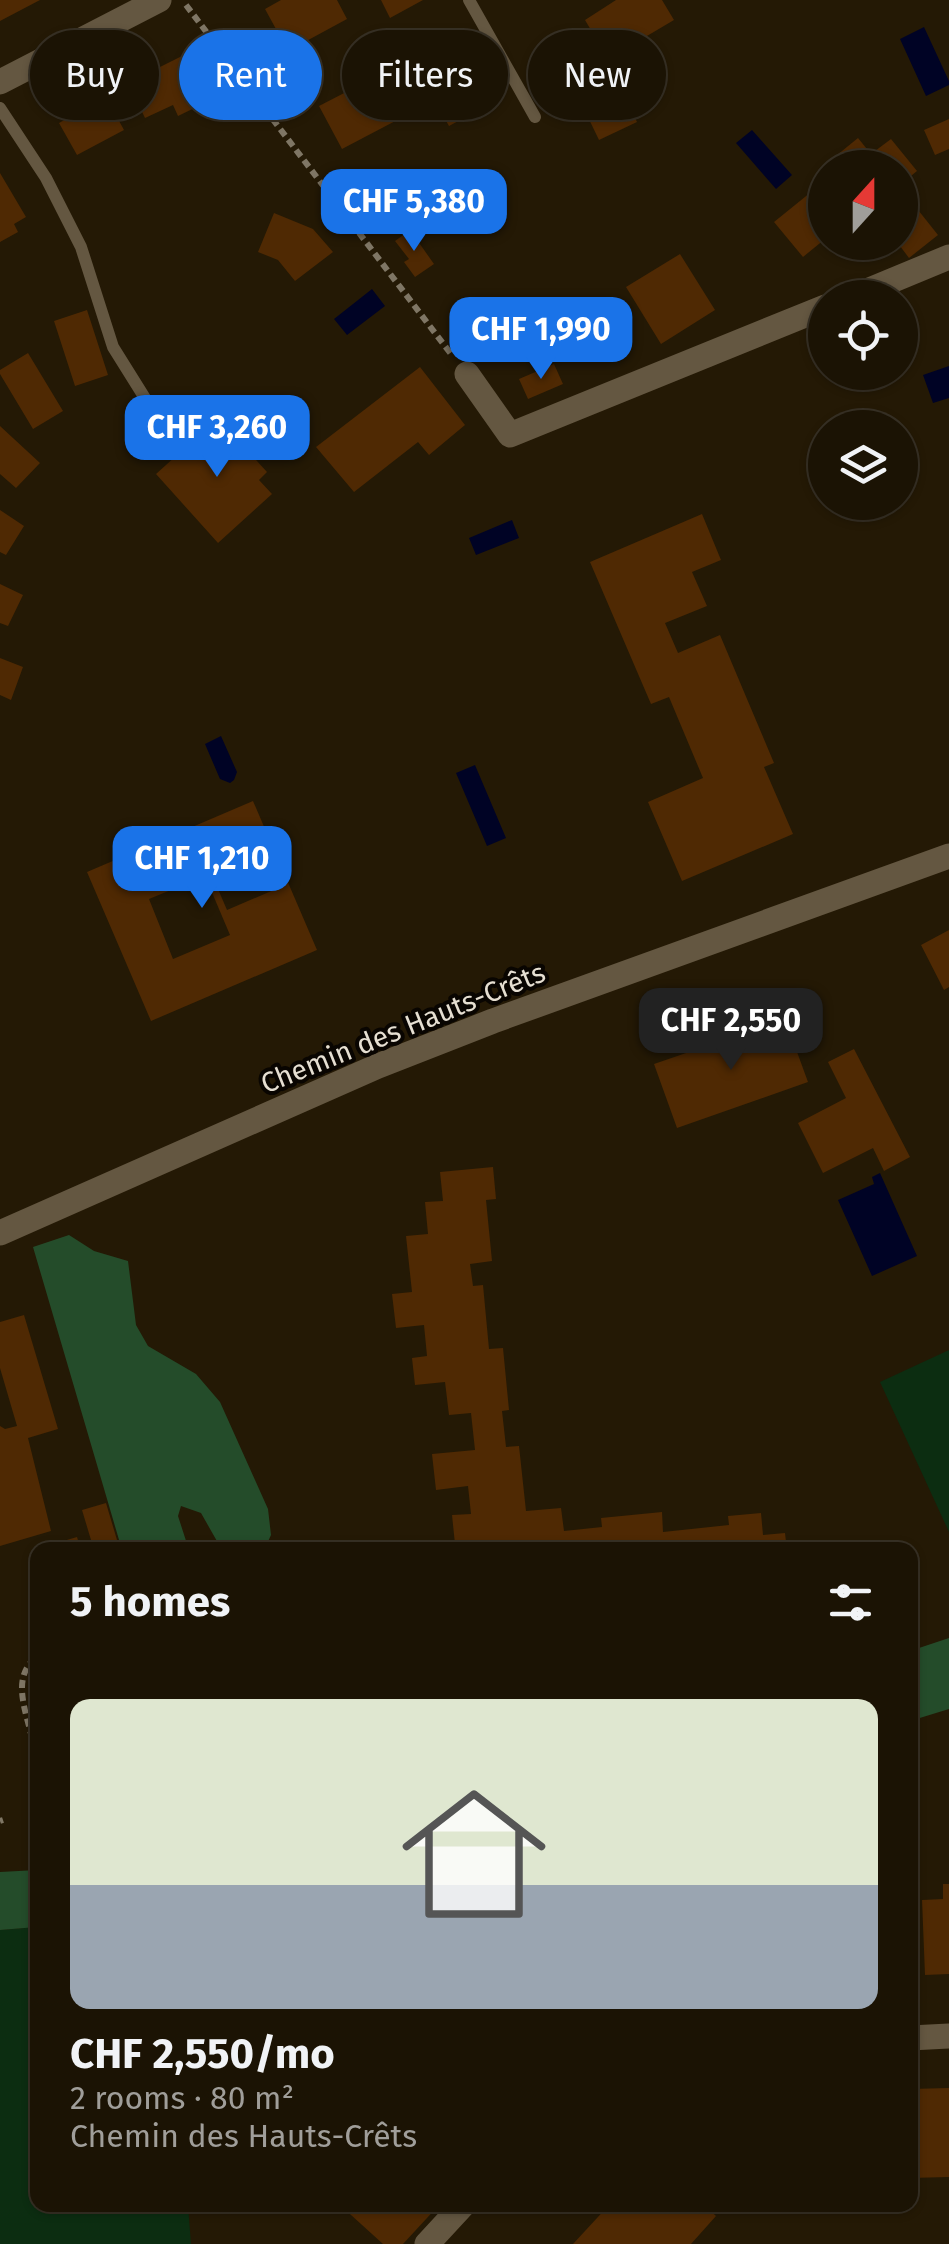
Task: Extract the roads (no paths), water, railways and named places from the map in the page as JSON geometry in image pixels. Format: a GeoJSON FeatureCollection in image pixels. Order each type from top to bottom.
{"type":"FeatureCollection","features":[{"type":"Feature","properties":{"kind":"street"},"geometry":{"type":"LineString","coordinates":[[0,82],[159,0]]}},
{"type":"Feature","properties":{"kind":"street"},"geometry":{"type":"LineString","coordinates":[[893,280],[949,257]]}},
{"type":"Feature","properties":{"kind":"street"},"geometry":{"type":"LineString","coordinates":[[467,374],[510,435],[808,315]]}},
{"type":"Feature","properties":{"kind":"street","name":"Chemin des Hauts-Crêts"},"geometry":{"type":"LineString","coordinates":[[0,1233],[395,1059],[949,856]]}},
{"type":"Feature","properties":{"kind":"street"},"geometry":{"type":"LineString","coordinates":[[918,2038],[949,2036]]}},
{"type":"Feature","properties":{"kind":"street"},"geometry":{"type":"LineString","coordinates":[[427,2244],[457,2212]]}},
{"type":"Feature","properties":{"kind":"lane"},"geometry":{"type":"LineString","coordinates":[[469,0],[528,103]]}},
{"type":"Feature","properties":{"kind":"lane"},"geometry":{"type":"LineString","coordinates":[[0,108],[46,178],[81,247],[113,347],[158,419]]}},
{"type":"Feature","properties":{"kind":"water"},"geometry":{"type":"Polygon","coordinates":[[[924,27],[949,81],[949,85],[926,96],[900,39],[924,27]]]}},
{"type":"Feature","properties":{"kind":"water"},"geometry":{"type":"Polygon","coordinates":[[[752,130],[792,175],[776,189],[736,143],[752,130]]]}},
{"type":"Feature","properties":{"kind":"water"},"geometry":{"type":"Polygon","coordinates":[[[372,289],[385,306],[347,335],[334,319],[372,289]]]}},
{"type":"Feature","properties":{"kind":"water"},"geometry":{"type":"Polygon","coordinates":[[[949,366],[949,398],[933,403],[923,375],[949,366]]]}},
{"type":"Feature","properties":{"kind":"water"},"geometry":{"type":"Polygon","coordinates":[[[512,520],[519,538],[476,555],[469,538],[512,520]]]}},
{"type":"Feature","properties":{"kind":"water"},"geometry":{"type":"Polygon","coordinates":[[[221,736],[237,772],[230,783],[220,779],[205,744],[221,736]]]}},
{"type":"Feature","properties":{"kind":"water"},"geometry":{"type":"Polygon","coordinates":[[[475,765],[506,838],[487,846],[456,773],[475,765]]]}},
{"type":"Feature","properties":{"kind":"water"},"geometry":{"type":"Polygon","coordinates":[[[880,1173],[917,1256],[872,1276],[838,1200],[874,1184],[872,1177],[880,1173]]]}}]}
